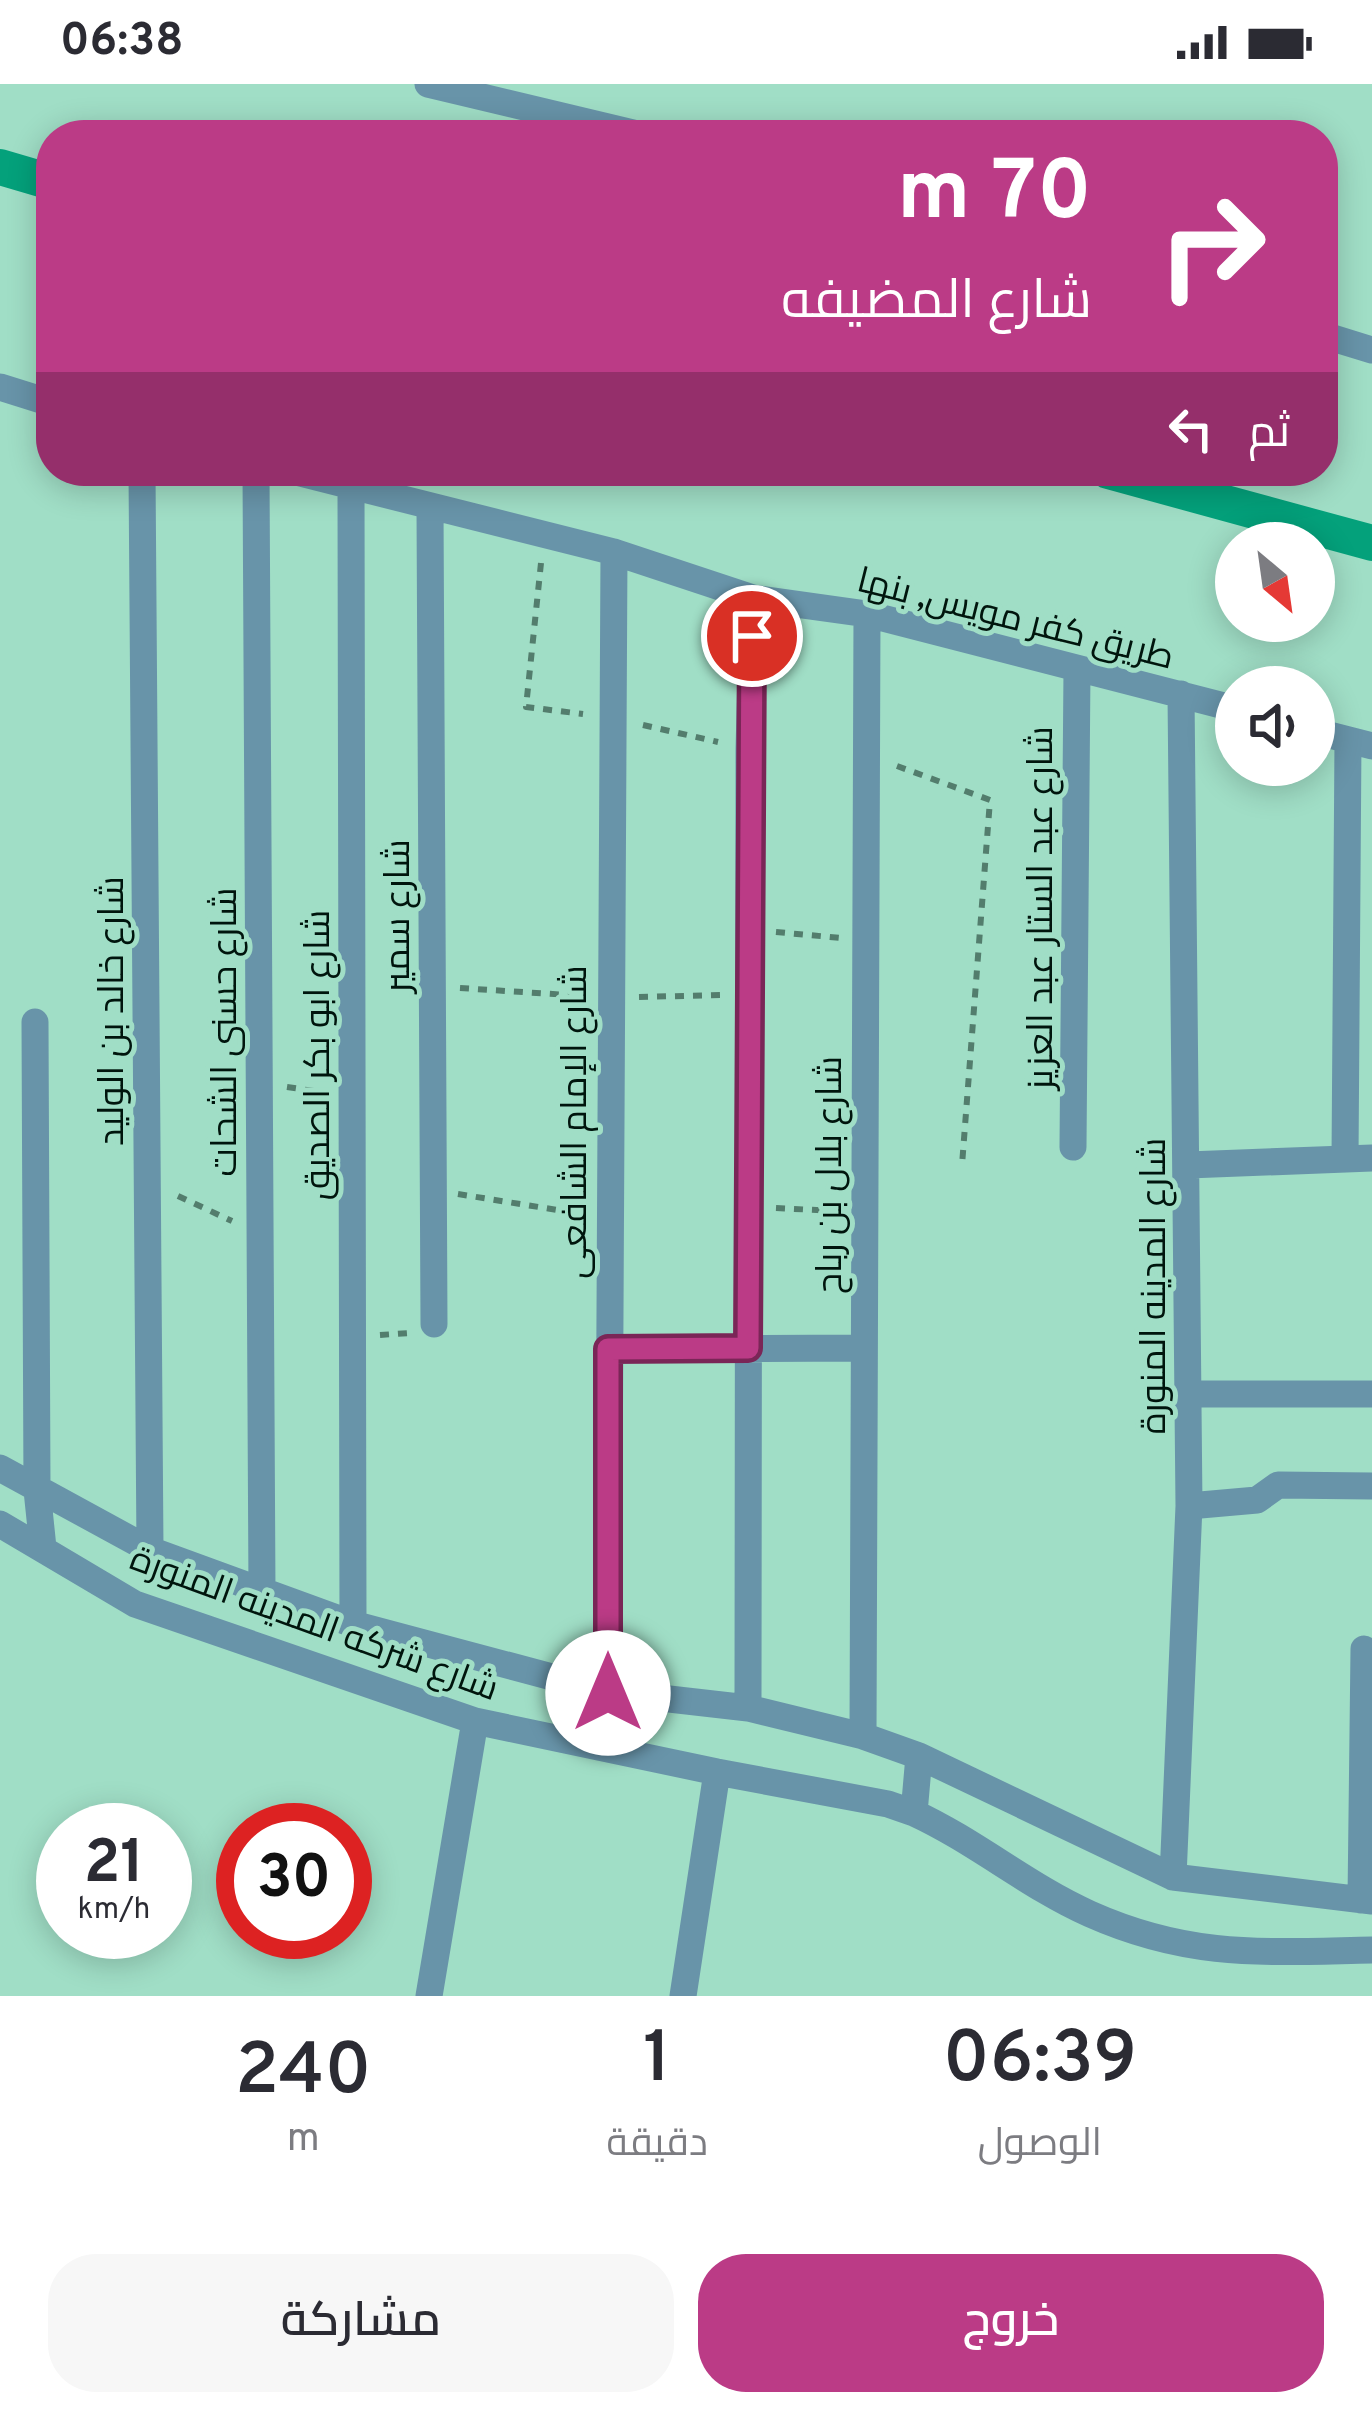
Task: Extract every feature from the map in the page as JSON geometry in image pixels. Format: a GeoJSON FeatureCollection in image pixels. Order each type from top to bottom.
{"type":"FeatureCollection","features":[{"type":"Feature","properties":{"kind":"street"},"geometry":{"type":"LineString","coordinates":[[428,84],[578,120]]}},
{"type":"Feature","properties":{"kind":"street"},"geometry":{"type":"LineString","coordinates":[[1338,340],[1372,350]]}},
{"type":"Feature","properties":{"kind":"street"},"geometry":{"type":"LineString","coordinates":[[0,387],[36,398]]}},
{"type":"Feature","properties":{"kind":"street","name":"شارع خالد بن الوليد"},"geometry":{"type":"LineString","coordinates":[[142,486],[150,1550]]}},
{"type":"Feature","properties":{"kind":"street","name":"شارع حسنى الشحات"},"geometry":{"type":"LineString","coordinates":[[256,486],[262,1593]]}},
{"type":"Feature","properties":{"kind":"street","name":"طريق كفر مويس, بنها"},"geometry":{"type":"LineString","coordinates":[[347,486],[614,553],[753,598],[867,614],[1215,704]]}},
{"type":"Feature","properties":{"kind":"street","name":"شارع ابو بكر الصديق"},"geometry":{"type":"LineString","coordinates":[[351,487],[353,1624]]}},
{"type":"Feature","properties":{"kind":"street","name":"شارع سمير"},"geometry":{"type":"LineString","coordinates":[[430,508],[434,1324]]}},
{"type":"Feature","properties":{"kind":"street","name":"شارع الإمام الشافعى"},"geometry":{"type":"LineString","coordinates":[[608,1693],[614,553]]}},
{"type":"Feature","properties":{"kind":"street"},"geometry":{"type":"LineString","coordinates":[[748,1708],[753,598]]}},
{"type":"Feature","properties":{"kind":"street","name":"شارع بلال بن رباح"},"geometry":{"type":"LineString","coordinates":[[863,1736],[867,614]]}},
{"type":"Feature","properties":{"kind":"street","name":"شارع عبد الستار عبد العزيز"},"geometry":{"type":"LineString","coordinates":[[1073,1147],[1077,669]]}},
{"type":"Feature","properties":{"kind":"street","name":"شارع المدينه المنورة"},"geometry":{"type":"LineString","coordinates":[[1173,1876],[1189,1506],[1181,694]]}},
{"type":"Feature","properties":{"kind":"street"},"geometry":{"type":"LineString","coordinates":[[1188,1165],[1359,1159],[1360,743]]}},
{"type":"Feature","properties":{"kind":"street"},"geometry":{"type":"LineString","coordinates":[[35,1022],[37,1490],[43,1548]]}},
{"type":"Feature","properties":{"kind":"street"},"geometry":{"type":"LineString","coordinates":[[608,1349],[864,1348]]}},
{"type":"Feature","properties":{"kind":"street"},"geometry":{"type":"LineString","coordinates":[[1189,1394],[1372,1394]]}},
{"type":"Feature","properties":{"kind":"street","name":"شارع شركه المدينه المنورة"},"geometry":{"type":"LineString","coordinates":[[0,1468],[150,1550],[353,1624],[608,1693],[748,1708],[863,1736],[919,1756],[1173,1876],[1366,1901]]}},
{"type":"Feature","properties":{"kind":"street"},"geometry":{"type":"LineString","coordinates":[[1189,1506],[1257,1499],[1278,1485],[1372,1486]]}},
{"type":"Feature","properties":{"kind":"street","name":"شارع شركه المدينه المنورة"},"geometry":{"type":"LineString","coordinates":[[0,1524],[135,1604],[475,1721],[914,1813],[1087,1913],[1157,1940],[1231,1953],[1372,1950]]}},
{"type":"Feature","properties":{"kind":"street"},"geometry":{"type":"LineString","coordinates":[[1364,1649],[1366,1901]]}},
{"type":"Feature","properties":{"kind":"street"},"geometry":{"type":"LineString","coordinates":[[429,1996],[475,1721]]}},
{"type":"Feature","properties":{"kind":"street"},"geometry":{"type":"LineString","coordinates":[[914,1813],[919,1756]]}},
{"type":"Feature","properties":{"kind":"street"},"geometry":{"type":"LineString","coordinates":[[683,1996],[717,1772]]}},
{"type":"Feature","properties":{"kind":"path"},"geometry":{"type":"LineString","coordinates":[[544,536],[526,707],[610,718],[749,749]]}},
{"type":"Feature","properties":{"kind":"path"},"geometry":{"type":"LineString","coordinates":[[865,754],[990,800],[962,1165]]}},
{"type":"Feature","properties":{"kind":"path"},"geometry":{"type":"LineString","coordinates":[[749,929],[865,941]]}},
{"type":"Feature","properties":{"kind":"path"},"geometry":{"type":"LineString","coordinates":[[432,986],[610,998],[749,994]]}},
{"type":"Feature","properties":{"kind":"path"},"geometry":{"type":"LineString","coordinates":[[147,1183],[260,1233]]}},
{"type":"Feature","properties":{"kind":"path"},"geometry":{"type":"LineString","coordinates":[[433,1190],[609,1219]]}},
{"type":"Feature","properties":{"kind":"path"},"geometry":{"type":"LineString","coordinates":[[748,1207],[864,1212]]}},
{"type":"Feature","properties":{"kind":"path"},"geometry":{"type":"LineString","coordinates":[[352,1336],[418,1332],[434,1324]]}},
{"type":"Feature","properties":{"kind":"waterway"},"geometry":{"type":"LineString","coordinates":[[0,167],[36,178]]}},
{"type":"Feature","properties":{"kind":"waterway"},"geometry":{"type":"LineString","coordinates":[[1163,486],[1372,543]]}},
{"type":"Feature","properties":{"kind":"route"},"geometry":{"type":"LineString","coordinates":[[608,1693],[608,1349],[748,1348],[752,636]]}}]}
